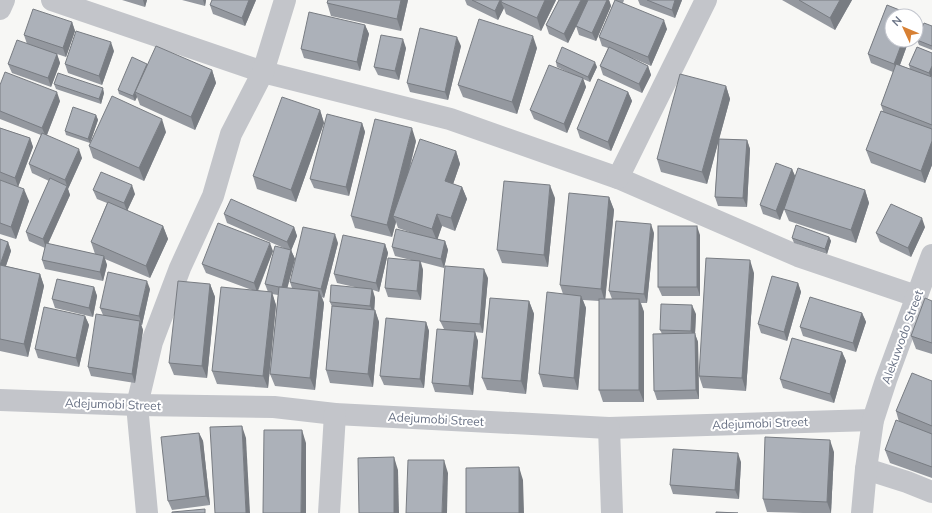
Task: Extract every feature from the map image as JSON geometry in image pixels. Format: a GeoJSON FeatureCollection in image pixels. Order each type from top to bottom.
{"type":"FeatureCollection","features":[{"type":"Feature","properties":{"kind":"street"},"geometry":{"type":"LineString","coordinates":[[0,9],[4,0]]}},
{"type":"Feature","properties":{"kind":"street"},"geometry":{"type":"LineString","coordinates":[[52,0],[263,72],[450,119],[618,178],[798,256],[916,296]]}},
{"type":"Feature","properties":{"kind":"street"},"geometry":{"type":"LineString","coordinates":[[147,513],[137,405],[152,342],[180,268],[213,196],[231,134],[263,72],[285,0]]}},
{"type":"Feature","properties":{"kind":"street"},"geometry":{"type":"LineString","coordinates":[[618,178],[706,0]]}},
{"type":"Feature","properties":{"kind":"street","name":"Alekuwodo Street"},"geometry":{"type":"LineString","coordinates":[[862,513],[873,420],[916,296],[932,255]]}},
{"type":"Feature","properties":{"kind":"street","name":"Adejumobi Street"},"geometry":{"type":"LineString","coordinates":[[0,400],[137,405],[274,407],[335,414],[609,428],[873,420]]}},
{"type":"Feature","properties":{"kind":"street"},"geometry":{"type":"LineString","coordinates":[[329,513],[335,414]]}},
{"type":"Feature","properties":{"kind":"street"},"geometry":{"type":"LineString","coordinates":[[609,428],[612,513]]}},
{"type":"Feature","properties":{"kind":"street"},"geometry":{"type":"LineString","coordinates":[[866,469],[932,492]]}},
{"type":"Feature","properties":{"kind":"building"},"geometry":{"type":"Polygon","coordinates":[[[212,0],[249,0],[242,18],[210,5],[212,0]]]}},
{"type":"Feature","properties":{"kind":"building"},"geometry":{"type":"Polygon","coordinates":[[[328,0],[401,0],[397,19],[327,3],[328,0]]]}},
{"type":"Feature","properties":{"kind":"building"},"geometry":{"type":"Polygon","coordinates":[[[472,0],[500,0],[495,11],[472,0]]]}},
{"type":"Feature","properties":{"kind":"building"},"geometry":{"type":"Polygon","coordinates":[[[502,0],[545,0],[537,18],[501,2],[502,0]]]}},
{"type":"Feature","properties":{"kind":"building"},"geometry":{"type":"Polygon","coordinates":[[[559,0],[581,0],[564,34],[546,25],[559,0]]]}},
{"type":"Feature","properties":{"kind":"building"},"geometry":{"type":"Polygon","coordinates":[[[588,0],[607,0],[592,33],[576,26],[588,0]]]}},
{"type":"Feature","properties":{"kind":"building"},"geometry":{"type":"Polygon","coordinates":[[[615,0],[664,20],[648,57],[599,37],[615,0]]]}},
{"type":"Feature","properties":{"kind":"building"},"geometry":{"type":"Polygon","coordinates":[[[647,0],[675,0],[672,10],[647,0]]]}},
{"type":"Feature","properties":{"kind":"building"},"geometry":{"type":"Polygon","coordinates":[[[799,0],[840,0],[830,18],[799,0]]]}},
{"type":"Feature","properties":{"kind":"building"},"geometry":{"type":"Polygon","coordinates":[[[887,5],[894,8],[886,8],[887,5]]]}},
{"type":"Feature","properties":{"kind":"building"},"geometry":{"type":"Polygon","coordinates":[[[33,9],[72,22],[63,48],[24,35],[33,9]]]}},
{"type":"Feature","properties":{"kind":"building"},"geometry":{"type":"Polygon","coordinates":[[[309,12],[365,25],[357,62],[301,49],[309,12]]]}},
{"type":"Feature","properties":{"kind":"building"},"geometry":{"type":"Polygon","coordinates":[[[884,13],[884,48],[900,48],[894,64],[868,54],[884,13]]]}},
{"type":"Feature","properties":{"kind":"building"},"geometry":{"type":"Polygon","coordinates":[[[479,19],[533,36],[512,102],[458,85],[479,19]]]}},
{"type":"Feature","properties":{"kind":"building"},"geometry":{"type":"Polygon","coordinates":[[[924,23],[932,26],[932,46],[924,43],[924,23]]]}},
{"type":"Feature","properties":{"kind":"building"},"geometry":{"type":"Polygon","coordinates":[[[420,28],[457,37],[445,92],[407,83],[420,28]]]}},
{"type":"Feature","properties":{"kind":"building"},"geometry":{"type":"Polygon","coordinates":[[[76,31],[111,42],[99,76],[65,64],[76,31]]]}},
{"type":"Feature","properties":{"kind":"building"},"geometry":{"type":"Polygon","coordinates":[[[381,35],[403,39],[395,71],[374,67],[381,35]]]}},
{"type":"Feature","properties":{"kind":"building"},"geometry":{"type":"Polygon","coordinates":[[[17,40],[57,54],[48,78],[8,64],[17,40]]]}},
{"type":"Feature","properties":{"kind":"building"},"geometry":{"type":"Polygon","coordinates":[[[156,46],[212,70],[191,117],[135,92],[156,46]]]}},
{"type":"Feature","properties":{"kind":"building"},"geometry":{"type":"Polygon","coordinates":[[[562,47],[595,62],[588,77],[556,62],[562,47]]]}},
{"type":"Feature","properties":{"kind":"building"},"geometry":{"type":"Polygon","coordinates":[[[609,47],[648,66],[639,84],[600,66],[609,47]]]}},
{"type":"Feature","properties":{"kind":"building"},"geometry":{"type":"Polygon","coordinates":[[[917,48],[932,53],[932,66],[929,73],[909,65],[917,48]]]}},
{"type":"Feature","properties":{"kind":"building"},"geometry":{"type":"Polygon","coordinates":[[[132,57],[147,64],[133,96],[118,90],[132,57]]]}},
{"type":"Feature","properties":{"kind":"building"},"geometry":{"type":"Polygon","coordinates":[[[896,64],[932,77],[932,125],[881,105],[896,64]]]}},
{"type":"Feature","properties":{"kind":"building"},"geometry":{"type":"Polygon","coordinates":[[[549,65],[583,78],[564,124],[530,110],[549,65]]]}},
{"type":"Feature","properties":{"kind":"building"},"geometry":{"type":"Polygon","coordinates":[[[5,72],[57,92],[42,128],[0,111],[0,85],[5,72]]]}},
{"type":"Feature","properties":{"kind":"building"},"geometry":{"type":"Polygon","coordinates":[[[58,73],[103,88],[99,99],[54,84],[58,73]]]}},
{"type":"Feature","properties":{"kind":"building"},"geometry":{"type":"Polygon","coordinates":[[[680,74],[726,86],[702,172],[657,159],[680,74]]]}},
{"type":"Feature","properties":{"kind":"building"},"geometry":{"type":"Polygon","coordinates":[[[598,79],[628,92],[608,142],[577,129],[598,79]]]}},
{"type":"Feature","properties":{"kind":"building"},"geometry":{"type":"Polygon","coordinates":[[[112,96],[162,119],[139,168],[89,146],[112,96]]]}},
{"type":"Feature","properties":{"kind":"building"},"geometry":{"type":"Polygon","coordinates":[[[282,97],[320,110],[291,190],[253,176],[282,97]]]}},
{"type":"Feature","properties":{"kind":"building"},"geometry":{"type":"Polygon","coordinates":[[[73,107],[96,115],[88,139],[65,131],[73,107]]]}},
{"type":"Feature","properties":{"kind":"building"},"geometry":{"type":"Polygon","coordinates":[[[881,111],[932,129],[932,141],[921,171],[866,150],[881,111]]]}},
{"type":"Feature","properties":{"kind":"building"},"geometry":{"type":"Polygon","coordinates":[[[327,114],[362,123],[346,187],[310,179],[327,114]]]}},
{"type":"Feature","properties":{"kind":"building"},"geometry":{"type":"Polygon","coordinates":[[[375,119],[412,128],[387,225],[351,216],[375,119]]]}},
{"type":"Feature","properties":{"kind":"building"},"geometry":{"type":"Polygon","coordinates":[[[0,128],[30,138],[15,178],[0,172],[0,128]]]}},
{"type":"Feature","properties":{"kind":"building"},"geometry":{"type":"Polygon","coordinates":[[[42,133],[79,149],[65,180],[29,164],[42,133]]]}},
{"type":"Feature","properties":{"kind":"building"},"geometry":{"type":"Polygon","coordinates":[[[420,139],[456,151],[445,181],[462,187],[451,218],[437,214],[432,229],[393,216],[420,139]]]}},
{"type":"Feature","properties":{"kind":"building"},"geometry":{"type":"Polygon","coordinates":[[[719,139],[747,140],[743,198],[715,197],[719,139]]]}},
{"type":"Feature","properties":{"kind":"building"},"geometry":{"type":"Polygon","coordinates":[[[776,163],[792,169],[776,211],[760,205],[776,163]]]}},
{"type":"Feature","properties":{"kind":"building"},"geometry":{"type":"Polygon","coordinates":[[[798,168],[865,190],[851,230],[784,209],[798,168]]]}},
{"type":"Feature","properties":{"kind":"building"},"geometry":{"type":"Polygon","coordinates":[[[101,172],[132,185],[124,203],[93,190],[101,172]]]}},
{"type":"Feature","properties":{"kind":"building"},"geometry":{"type":"Polygon","coordinates":[[[50,178],[67,186],[43,239],[26,232],[50,178]]]}},
{"type":"Feature","properties":{"kind":"building"},"geometry":{"type":"Polygon","coordinates":[[[0,180],[24,189],[11,227],[0,223],[0,180]]]}},
{"type":"Feature","properties":{"kind":"building"},"geometry":{"type":"Polygon","coordinates":[[[504,181],[550,185],[544,255],[497,250],[504,181]]]}},
{"type":"Feature","properties":{"kind":"building"},"geometry":{"type":"Polygon","coordinates":[[[569,193],[609,197],[601,289],[560,285],[569,193]]]}},
{"type":"Feature","properties":{"kind":"building"},"geometry":{"type":"Polygon","coordinates":[[[231,199],[294,227],[287,242],[224,214],[231,199]]]}},
{"type":"Feature","properties":{"kind":"building"},"geometry":{"type":"Polygon","coordinates":[[[108,202],[163,226],[146,266],[91,242],[108,202]]]}},
{"type":"Feature","properties":{"kind":"building"},"geometry":{"type":"Polygon","coordinates":[[[891,204],[922,218],[908,248],[876,233],[891,204]]]}},
{"type":"Feature","properties":{"kind":"building"},"geometry":{"type":"Polygon","coordinates":[[[616,221],[651,224],[644,294],[609,291],[616,221]]]}},
{"type":"Feature","properties":{"kind":"building"},"geometry":{"type":"Polygon","coordinates":[[[218,223],[270,243],[254,283],[202,264],[218,223]]]}},
{"type":"Feature","properties":{"kind":"building"},"geometry":{"type":"Polygon","coordinates":[[[796,225],[829,237],[825,249],[792,238],[796,225]]]}},
{"type":"Feature","properties":{"kind":"building"},"geometry":{"type":"Polygon","coordinates":[[[658,226],[697,226],[697,287],[658,287],[658,226]]]}},
{"type":"Feature","properties":{"kind":"building"},"geometry":{"type":"Polygon","coordinates":[[[303,227],[335,234],[321,289],[290,282],[303,227]]]}},
{"type":"Feature","properties":{"kind":"building"},"geometry":{"type":"Polygon","coordinates":[[[396,229],[445,241],[441,259],[392,247],[396,229]]]}},
{"type":"Feature","properties":{"kind":"building"},"geometry":{"type":"Polygon","coordinates":[[[343,235],[385,244],[376,283],[334,274],[343,235]]]}},
{"type":"Feature","properties":{"kind":"building"},"geometry":{"type":"Polygon","coordinates":[[[0,239],[8,242],[0,265],[0,239]]]}},
{"type":"Feature","properties":{"kind":"building"},"geometry":{"type":"Polygon","coordinates":[[[46,243],[104,256],[100,272],[42,260],[46,243]]]}},
{"type":"Feature","properties":{"kind":"building"},"geometry":{"type":"Polygon","coordinates":[[[275,246],[291,250],[282,287],[265,284],[275,246]]]}},
{"type":"Feature","properties":{"kind":"building"},"geometry":{"type":"Polygon","coordinates":[[[388,258],[420,261],[417,291],[385,288],[388,258]]]}},
{"type":"Feature","properties":{"kind":"building"},"geometry":{"type":"Polygon","coordinates":[[[706,258],[750,260],[742,378],[699,376],[706,258]]]}},
{"type":"Feature","properties":{"kind":"building"},"geometry":{"type":"Polygon","coordinates":[[[0,265],[40,274],[24,344],[0,339],[0,265]]]}},
{"type":"Feature","properties":{"kind":"building"},"geometry":{"type":"Polygon","coordinates":[[[445,266],[484,269],[480,324],[440,321],[445,266]]]}},
{"type":"Feature","properties":{"kind":"building"},"geometry":{"type":"Polygon","coordinates":[[[108,272],[147,281],[139,316],[100,308],[108,272]]]}},
{"type":"Feature","properties":{"kind":"building"},"geometry":{"type":"Polygon","coordinates":[[[772,276],[798,283],[784,332],[758,324],[772,276]]]}},
{"type":"Feature","properties":{"kind":"building"},"geometry":{"type":"Polygon","coordinates":[[[57,279],[94,287],[89,308],[52,299],[57,279]]]}},
{"type":"Feature","properties":{"kind":"building"},"geometry":{"type":"Polygon","coordinates":[[[178,281],[210,284],[202,366],[169,363],[178,281]]]}},
{"type":"Feature","properties":{"kind":"building"},"geometry":{"type":"Polygon","coordinates":[[[331,285],[372,289],[370,306],[330,302],[331,285]]]}},
{"type":"Feature","properties":{"kind":"building"},"geometry":{"type":"Polygon","coordinates":[[[221,287],[272,292],[263,376],[212,371],[221,287]]]}},
{"type":"Feature","properties":{"kind":"building"},"geometry":{"type":"Polygon","coordinates":[[[279,287],[319,291],[310,378],[270,374],[279,287]]]}},
{"type":"Feature","properties":{"kind":"building"},"geometry":{"type":"Polygon","coordinates":[[[547,292],[581,296],[574,378],[539,374],[547,292]]]}},
{"type":"Feature","properties":{"kind":"building"},"geometry":{"type":"Polygon","coordinates":[[[810,297],[862,313],[853,343],[800,327],[810,297]]]}},
{"type":"Feature","properties":{"kind":"building"},"geometry":{"type":"Polygon","coordinates":[[[490,298],[529,301],[521,381],[482,378],[490,298]]]}},
{"type":"Feature","properties":{"kind":"building"},"geometry":{"type":"Polygon","coordinates":[[[925,298],[932,301],[932,343],[911,336],[925,298]]]}},
{"type":"Feature","properties":{"kind":"building"},"geometry":{"type":"Polygon","coordinates":[[[599,299],[639,299],[639,390],[599,390],[599,299]]]}},
{"type":"Feature","properties":{"kind":"building"},"geometry":{"type":"Polygon","coordinates":[[[661,304],[692,305],[691,331],[660,330],[661,304]]]}},
{"type":"Feature","properties":{"kind":"building"},"geometry":{"type":"Polygon","coordinates":[[[332,306],[375,310],[368,374],[326,370],[332,306]]]}},
{"type":"Feature","properties":{"kind":"building"},"geometry":{"type":"Polygon","coordinates":[[[44,307],[85,316],[76,358],[35,349],[44,307]]]}},
{"type":"Feature","properties":{"kind":"building"},"geometry":{"type":"Polygon","coordinates":[[[96,314],[140,321],[132,374],[88,367],[96,314]]]}},
{"type":"Feature","properties":{"kind":"building"},"geometry":{"type":"Polygon","coordinates":[[[386,318],[426,322],[420,379],[380,376],[386,318]]]}},
{"type":"Feature","properties":{"kind":"building"},"geometry":{"type":"Polygon","coordinates":[[[437,329],[475,332],[469,386],[432,383],[437,329]]]}},
{"type":"Feature","properties":{"kind":"building"},"geometry":{"type":"Polygon","coordinates":[[[695,333],[696,390],[654,391],[653,334],[695,333]]]}},
{"type":"Feature","properties":{"kind":"building"},"geometry":{"type":"Polygon","coordinates":[[[792,338],[842,352],[830,394],[780,379],[792,338]]]}},
{"type":"Feature","properties":{"kind":"building"},"geometry":{"type":"Polygon","coordinates":[[[912,373],[932,381],[932,426],[896,411],[912,373]]]}},
{"type":"Feature","properties":{"kind":"building"},"geometry":{"type":"Polygon","coordinates":[[[896,420],[932,434],[932,467],[885,450],[896,420]]]}},
{"type":"Feature","properties":{"kind":"building"},"geometry":{"type":"Polygon","coordinates":[[[242,426],[246,513],[215,513],[210,427],[242,426]]]}},
{"type":"Feature","properties":{"kind":"building"},"geometry":{"type":"Polygon","coordinates":[[[264,430],[302,430],[301,513],[263,513],[264,430]]]}},
{"type":"Feature","properties":{"kind":"building"},"geometry":{"type":"Polygon","coordinates":[[[199,433],[206,496],[168,501],[161,437],[199,433]]]}},
{"type":"Feature","properties":{"kind":"building"},"geometry":{"type":"Polygon","coordinates":[[[765,437],[830,440],[827,502],[763,499],[765,437]]]}},
{"type":"Feature","properties":{"kind":"building"},"geometry":{"type":"Polygon","coordinates":[[[673,449],[738,453],[735,490],[670,485],[673,449]]]}},
{"type":"Feature","properties":{"kind":"building"},"geometry":{"type":"Polygon","coordinates":[[[394,457],[394,513],[359,513],[358,458],[394,457]]]}},
{"type":"Feature","properties":{"kind":"building"},"geometry":{"type":"Polygon","coordinates":[[[408,460],[444,460],[442,513],[406,513],[408,460]]]}},
{"type":"Feature","properties":{"kind":"building"},"geometry":{"type":"Polygon","coordinates":[[[519,467],[519,513],[466,513],[466,468],[519,467]]]}},
{"type":"Feature","properties":{"kind":"building"},"geometry":{"type":"Polygon","coordinates":[[[205,509],[205,513],[172,513],[172,512],[205,509]]]}},
{"type":"Feature","properties":{"kind":"building"},"geometry":{"type":"Polygon","coordinates":[[[716,512],[738,513],[716,513],[716,512]]]}}]}
